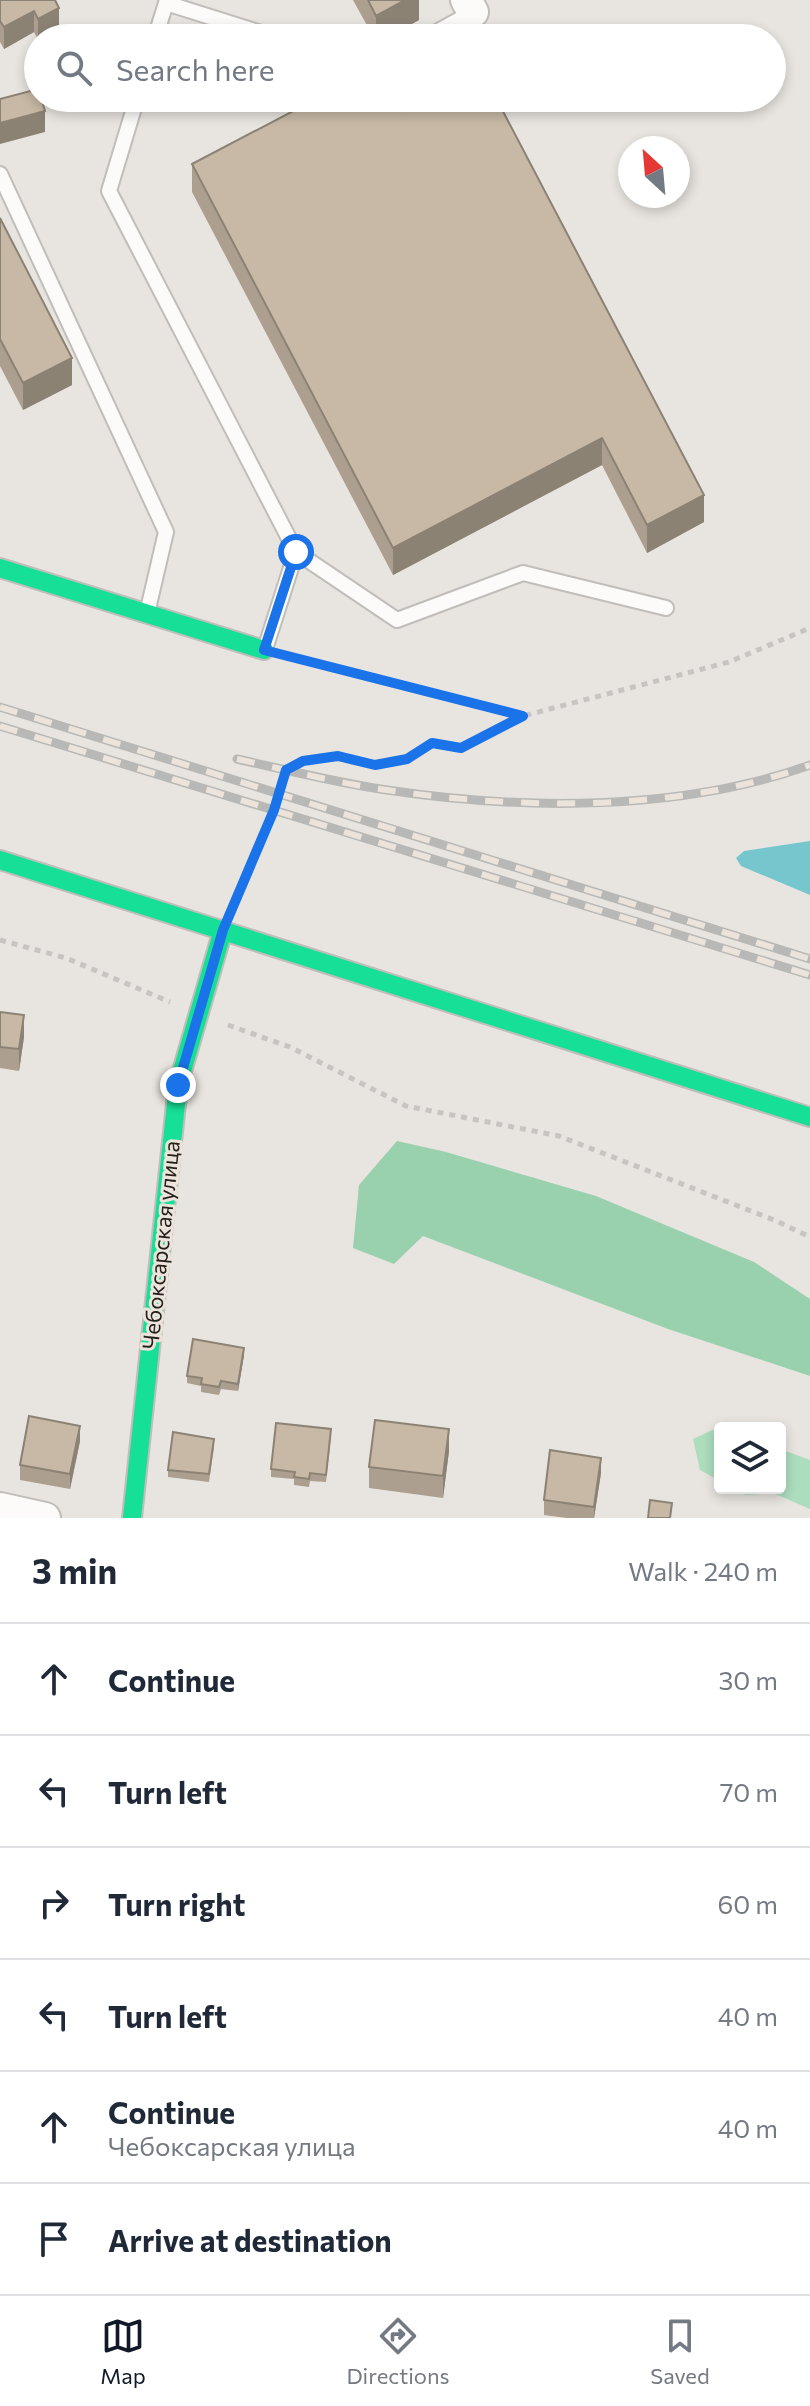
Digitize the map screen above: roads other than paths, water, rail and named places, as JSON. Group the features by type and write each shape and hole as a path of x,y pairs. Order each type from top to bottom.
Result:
{"main road":[{"path":"0,568 264,650"},
{"path":"0,860 810,1117"},
{"name":"Чебоксарская улица","path":"132,1518 178,1085 223,930"}],"street":[{"path":"0,1508 45,1518"}],"lane":[{"path":"159,24 166,3 233,24"},
{"path":"445,24 469,6"},
{"path":"133,112 109,191 296,552 397,620 523,573 666,608"},
{"path":"0,174 166,532 147,613"},
{"path":"264,650 296,552"}],"water":[{"path":"810,841 810,895 741,866 736,858 744,851"}],"railway":[{"path":"0,707 810,959"},
{"path":"0,726 810,975"},
{"path":"237,759 387,790 439,797 546,803 600,803 708,792 810,765"}]}
